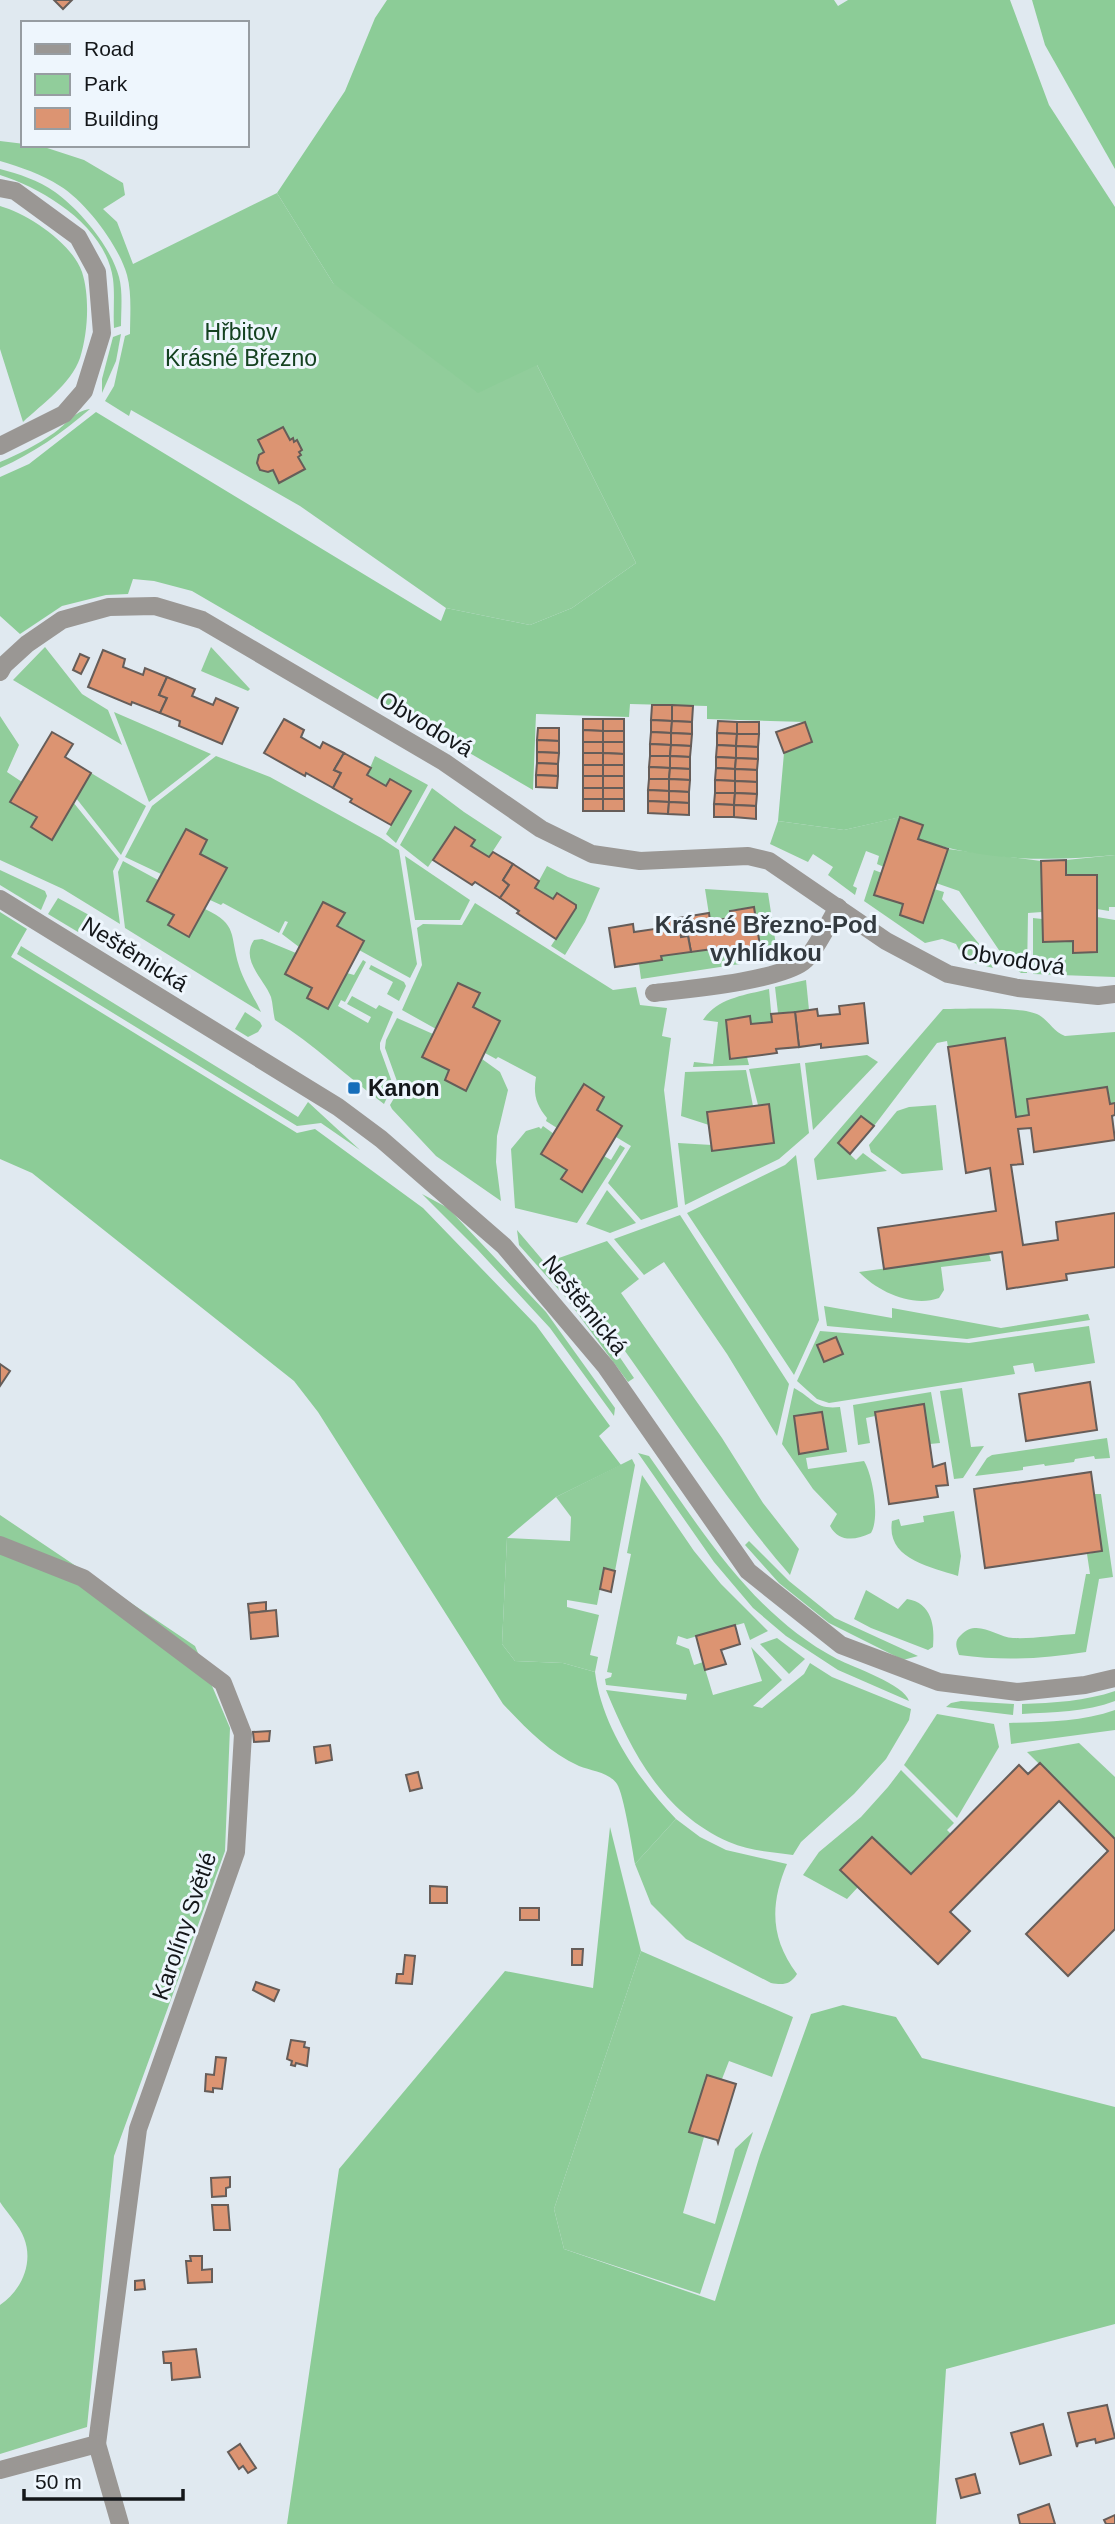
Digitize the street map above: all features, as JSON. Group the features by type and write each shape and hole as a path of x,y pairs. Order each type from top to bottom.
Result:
{"street":[{"path":"0,188 15,191 78,237 97,272 102,333 84,391 64,414 0,446"},
{"name":"Obvodová","path":"0,672 27,644 62,620 109,607 155,606 202,620 444,762 541,829 592,854 640,861 748,856 769,861 886,941 948,974 1018,988 1098,996 1115,994"},
{"name":"Neštěmická","path":"0,899 338,1107 381,1139 495,1237 606,1367 748,1571 841,1645 939,1682 1018,1692 1085,1685 1115,1678"},
{"path":"654,993 781,972 805,961 838,907"},
{"name":"Karolíny Světlé","path":"0,1545 83,1578 223,1683 243,1734 236,1852 138,2129 97,2444 120,2524"},
{"path":"0,2470 97,2444"}],"green space":[{"path":"387,0 834,0 838,6 848,0 1010,0 1049,105 1115,207 1115,855 1041,859 966,852 918,839 923,825 901,817 844,830 778,821 784,753 812,742 805,722 707,719 707,706 630,704 629,717 536,714 533,790 192,591 154,581 133,579 128,594 106,595 62,606 20,634 0,616 0,477 29,464 96,412 441,621 446,608 530,625 572,608 636,563 537,365 478,393 333,283 277,193 345,91 375,18"},
{"path":"1032,0 1115,0 1115,169 1045,45"},
{"name":"Hřbitov Krásné Březno","path":"0,141 21,144 21,147 44,147 84,160 123,183 125,195 103,209 117,222 133,264 277,193 333,283 537,365 636,563 572,608 530,625 446,608 300,506 131,410 129,416 105,401 114,386 125,336 130,334 130,289 123,264 109,238 91,214 70,193 38,174 0,161"},
{"path":"0,169 49,188 65,200 93,230 109,254 119,277 121,326 114,328 113,279 108,260 99,243 86,227 54,200 0,175"},
{"path":"0,206 36,223 59,240 77,261 86,292 85,338 76,367 55,393 23,422 0,349"},
{"path":"121,334 116,361 102,393 102,379 113,337"},
{"path":"90,409 47,442 0,468 0,462 41,441 75,415"},
{"path":"45,647 82,694 108,710 122,745 13,680"},
{"path":"211,647 250,689 248,691 201,671"},
{"path":"114,712 211,754 149,802"},
{"path":"0,716 19,745 7,772 22,782 10,802 37,817 31,827 51,839 73,802 119,859 113,871 120,924 63,889 0,860"},
{"path":"216,756 270,777 399,850 417,964 410,978 359,950 364,940 337,926 344,913 324,902 299,947 282,934 288,922 285,921 279,933 223,903 221,905 210,900 226,868 200,854 186,829 161,874 125,857 152,806"},
{"path":"375,756 428,785 396,843 386,834 411,791 390,779 386,786 367,775"},
{"path":"91,773 146,806 121,855 76,798"},
{"path":"432,788 502,837 489,857 471,846 474,840 455,827 428,867 400,845"},
{"path":"900,817 884,867 877,864 879,856 866,851 853,886 857,888 855,895 828,875 833,867 813,854 808,862 770,844 778,821 844,830"},
{"path":"948,849 1041,861 1042,912 1028,913 1027,973 1021,973 1007,962 959,891 936,883"},
{"path":"1115,855 1115,907 1109,907 1109,911 1097,909 1096,875 1066,875 1066,860"},
{"path":"405,856 470,900 460,920 415,920"},
{"path":"123,861 158,880 147,901 174,915 169,925 189,937 205,909 223,920 231,932 241,972 261,1012 125,928 118,872"},
{"path":"547,866 568,877 600,888 585,922 565,955 551,946 576,905 558,893 553,899 535,888"},
{"path":"0,870 45,891 47,896 41,910 0,885"},
{"path":"874,870 882,873 875,895 903,904 900,915 922,923 934,889 944,892 942,899 980,945 993,968 964,960 956,944 942,939 925,943 864,901"},
{"path":"705,889 768,893 777,952 761,957 754,907 731,910 731,918 710,921"},
{"path":"58,898 89,915 78,932 48,914"},
{"path":"475,903 613,990 636,987 640,1005 667,1008 662,1036 671,1038 664,1090 678,1207 641,1220 608,1183 631,1146 616,1137 622,1126 597,1110 604,1097 557,1128 546,1121 547,1118 536,1099 536,1077 485,1053 500,1021 473,1007 479,993 458,983 436,1029 402,1010 422,965 417,928 423,924 462,925"},
{"path":"0,912 27,929 11,957 297,1133 315,1129 423,1208 536,1325 610,1426 599,1436 621,1465 556,1497 507,1538 502,1644 515,1661 563,1663 595,1672 605,1713 624,1752 676,1819 635,1864 617,1784 605,1774 579,1766 557,1754 503,1704 318,1412 294,1381 32,1173 0,1159"},
{"path":"1097,917 1115,920 1115,977 1033,974 1033,918 1042,919 1043,942 1073,941 1074,953 1097,952"},
{"path":"262,939 296,953 285,974 312,988 307,998 328,1009 347,973 354,975 363,960 366,962 345,1002 341,1000 338,1006 368,1023 371,1017 347,1004 352,996 376,1009 379,1005 393,1012 380,1043 393,1085 384,1104 275,1020 271,997 251,962 250,947 254,940"},
{"path":"21,946 298,1117 308,1102 360,1150 321,1123 297,1126 17,954"},
{"path":"713,949 714,953 737,950 738,956 755,953 755,959 740,964 641,979 639,964 661,960 661,956"},
{"path":"371,965 404,982 406,986 399,1001 387,994 393,982 369,969"},
{"path":"806,980 809,1010 778,1013 775,987"},
{"path":"769,989 772,1022 751,1024 749,1017 726,1020 730,1059 747,1057 749,1065 693,1067 694,1062 713,1064 718,1022 703,1020 709,1013 724,1002"},
{"path":"943,1009 1031,1012 1039,1015 1065,1036 1115,1032 1115,1103 1110,1104 1107,1087 1027,1099 1029,1115 1016,1117 1005,1038 948,1047 947,1041 937,1043 874,1126 860,1116 838,1143 856,1160 863,1153 887,1171 817,1180 814,1159"},
{"path":"245,1012 262,1026 258,1032 248,1037 235,1029"},
{"path":"397,1018 433,1034 422,1056 449,1070 445,1080 466,1090 482,1059 500,1072 508,1090 497,1136 496,1162 501,1201 436,1156 392,1109 390,1105 397,1093 398,1084 385,1048"},
{"path":"867,1055 878,1062 813,1130 805,1063"},
{"path":"800,1063 809,1133 779,1159 685,1205 678,1143 712,1145 713,1151 774,1143 769,1104 758,1105 749,1069"},
{"path":"746,1070 753,1106 707,1112 709,1125 681,1116 685,1072"},
{"path":"936,1105 943,1170 902,1174 871,1152 869,1145 897,1111 909,1107"},
{"path":"543,1126 554,1134 567,1170 562,1180 582,1192 604,1156 611,1160 620,1145 625,1148 577,1223 515,1208 511,1149 526,1131 539,1127 541,1129"},
{"path":"796,1155 819,1320 794,1375 687,1213 785,1165"},
{"path":"607,1190 636,1223 610,1233 586,1224"},
{"path":"422,1194 448,1208 546,1312 615,1408 614,1416 550,1328"},
{"path":"680,1215 789,1384 777,1436 727,1354 664,1262 644,1275 614,1239"},
{"path":"517,1230 597,1324 634,1378 628,1382 567,1299 519,1245"},
{"path":"607,1241 639,1279 621,1293 722,1438 763,1503 799,1549 790,1575 729,1498 556,1259"},
{"path":"989,1254 991,1261 941,1267 944,1290 939,1298 929,1301 896,1296 875,1285 859,1272"},
{"path":"824,1306 892,1318 892,1308 1001,1328 1088,1314 1090,1320 967,1339 827,1326"},
{"path":"1089,1326 1095,1363 1035,1372 1033,1363 1013,1366 1015,1374 829,1403 817,1399 797,1381 820,1331 969,1343","holes":["836,1337 843,1354 824,1362 817,1345"]},
{"path":"794,1388 819,1405 840,1407 847,1452 806,1458 808,1469 864,1461 874,1497 875,1518 871,1533 843,1538 834,1531 830,1526 837,1514 813,1489 782,1444","holes":["822,1412 828,1449 799,1453 794,1416"]},
{"path":"962,1388 971,1447 984,1446 963,1478 954,1479 940,1391"},
{"path":"931,1392 940,1443 930,1444 923,1404 875,1412 875,1416 866,1418 870,1443 858,1445 853,1405"},
{"path":"1107,1438 1110,1458 1095,1459 1094,1456 1075,1459 1074,1462 1044,1464 1023,1467 1023,1470 975,1476 992,1455"},
{"path":"638,1453 649,1456 731,1569 779,1619 837,1659 898,1689 909,1701 838,1670 786,1636 753,1608 714,1562"},
{"path":"632,1459 635,1465 615,1571 604,1569 597,1605 567,1600 567,1607 599,1615 590,1655 598,1657 595,1672 563,1663 515,1661 502,1644 507,1538 570,1541 571,1517 556,1497"},
{"path":"642,1475 694,1551 721,1584 768,1631 750,1640 744,1623 687,1639 678,1636 676,1644 689,1649 694,1665 703,1662 713,1695 762,1681 751,1647 782,1680 753,1706 762,1708 804,1674 810,1663 832,1677 911,1709 909,1720 886,1759 854,1794 801,1842 793,1855 737,1845 706,1830 686,1815 652,1779 627,1736 606,1690 686,1700 687,1694 606,1685 605,1679 611,1677 612,1673 607,1672 631,1554 627,1553"},
{"path":"1094,1494 1101,1494 1113,1577 1099,1579 1086,1652 1023,1658 959,1655 957,1640 973,1628 1013,1638 1075,1634 1086,1574 1090,1574 1087,1554 1102,1551"},
{"path":"954,1511 961,1556 958,1576 912,1559 896,1544 892,1534 892,1521 899,1519 901,1526 924,1522 923,1516"},
{"path":"0,1515 195,1646 230,1728 225,1851 114,2156 87,2427 0,2454 0,2305 14,2292 24,2276 27,2247 22,2233 0,2202"},
{"path":"749,1541 789,1581 835,1618 918,1656 903,1660 829,1623 779,1583 745,1545"},
{"path":"866,1590 898,1609 907,1599 922,1605 932,1624 933,1647 928,1650 854,1619"},
{"path":"777,1638 805,1659 789,1674 760,1644"},
{"path":"1115,1691 1115,1701 1104,1705 1069,1711 1022,1714 1022,1704 1081,1699"},
{"path":"961,1701 1014,1704 1013,1715 946,1707"},
{"path":"1115,1710 1115,1730 1011,1744 1009,1723 1076,1719"},
{"path":"937,1714 994,1724 999,1747 957,1818 904,1765"},
{"path":"1079,1743 1115,1777 1115,1839 1027,1752"},
{"path":"901,1770 954,1823 947,1830 951,1834 911,1874 872,1837 840,1870 858,1887 847,1899 803,1875 819,1852 861,1817"},
{"path":"676,1819 700,1837 726,1850 787,1864 778,1893 776,1920 782,1947 797,1974 792,1980 783,1984 771,1983 686,1939 651,1904 635,1864"},
{"path":"610,1827 641,1951 554,2209 564,2249 715,2301 760,2155 811,2014 843,2005 896,2017 922,2058 1115,2107 1115,2324 946,2369 936,2524 287,2524 339,2169 505,1971 593,1988"},
{"path":"641,1951 793,2017 772,2077 729,2061 722,2079 707,2075 689,2131 704,2137 683,2213 715,2224 735,2149 753,2132 700,2294 564,2249 554,2209"}],"building":[{"path":"54,0 72,0 63,9"},
{"path":"283,427 290,440 297,440 302,450 298,457 305,469 279,483 273,470 260,470 257,463 259,455 264,452 258,440"},
{"path":"103,650 125,659 123,667 143,675 145,668 167,677 159,695 167,698 160,713 132,702 131,705 88,687"},
{"path":"80,654 89,658 81,674 73,670"},
{"path":"167,677 195,689 192,696 213,705 216,698 238,708 222,744 179,726 180,721 160,713 167,698 159,695"},
{"path":"652,705 672,705 672,721 651,720"},
{"path":"672,705 693,706 692,722 672,721"},
{"path":"284,719 304,730 301,737 320,748 323,742 344,753 334,770 341,773 333,788 264,753"},
{"path":"583,719 603,719 603,731 583,730"},
{"path":"603,719 624,719 624,731 603,731"},
{"path":"651,720 672,721 671,733 651,732"},
{"path":"672,721 692,722 692,734 671,733"},
{"path":"718,721 737,722 737,734 717,733"},
{"path":"737,722 759,722 759,734 737,734"},
{"path":"805,722 812,742 784,753 776,732"},
{"path":"538,728 559,728 559,741 537,740"},
{"path":"583,730 603,731 603,742 583,742"},
{"path":"603,731 624,731 624,742 603,742"},
{"path":"52,732 73,744 65,757 91,773 52,840 31,827 37,817 10,802"},
{"path":"651,732 671,733 671,745 650,744"},
{"path":"671,733 692,734 691,746 671,745"},
{"path":"717,733 737,734 736,746 717,745"},
{"path":"737,734 759,734 758,747 736,746"},
{"path":"537,740 559,741 559,753 537,752"},
{"path":"583,742 603,742 603,753 583,753"},
{"path":"603,742 624,742 624,754 603,753"},
{"path":"650,744 671,745 670,756 650,756"},
{"path":"671,745 691,746 690,757 670,756"},
{"path":"717,745 736,746 736,758 716,757"},
{"path":"736,746 758,747 758,759 736,758"},
{"path":"537,752 559,753 558,764 537,763"},
{"path":"344,753 371,768 367,775 386,786 390,779 411,791 391,825 350,802 352,799 333,788 341,773 334,770"},
{"path":"583,753 603,753 603,765 583,765"},
{"path":"603,753 624,754 624,765 603,765"},
{"path":"650,756 670,756 670,768 649,767"},
{"path":"670,756 690,757 690,769 670,768"},
{"path":"716,757 736,758 735,769 716,768"},
{"path":"736,758 758,759 757,770 735,769"},
{"path":"537,763 558,764 558,776 536,775"},
{"path":"583,765 603,765 603,776 583,776"},
{"path":"603,765 624,765 624,776 603,776"},
{"path":"649,767 670,768 669,779 649,779"},
{"path":"670,768 690,769 690,780 669,779"},
{"path":"716,768 735,769 735,781 715,780"},
{"path":"735,769 757,770 757,782 735,781"},
{"path":"536,775 558,776 557,788 536,787"},
{"path":"583,776 603,776 603,788 583,788"},
{"path":"603,776 624,776 624,788 603,788"},
{"path":"649,779 669,779 669,791 648,790"},
{"path":"669,779 690,780 689,792 669,791"},
{"path":"715,780 735,781 735,793 715,793"},
{"path":"735,781 757,782 757,794 735,793"},
{"path":"583,788 603,788 603,799 583,799"},
{"path":"603,788 624,788 624,799 603,799"},
{"path":"648,790 669,791 669,802 648,801"},
{"path":"669,791 689,792 689,803 669,802"},
{"path":"715,793 735,793 734,805 714,804"},
{"path":"735,793 757,794 756,806 734,805"},
{"path":"583,799 603,799 603,811 583,811"},
{"path":"603,799 624,799 624,811 603,811"},
{"path":"648,801 669,802 668,814 648,813"},
{"path":"669,802 689,803 689,815 668,814"},
{"path":"714,804 734,805 734,817 714,817"},
{"path":"734,805 756,806 756,819 734,817"},
{"path":"900,817 923,825 918,839 948,849 923,923 900,915 903,904 874,895"},
{"path":"455,827 475,840 471,846 489,857 493,852 513,864 503,880 509,885 500,898 475,882 472,885 433,860"},
{"path":"186,829 207,840 200,854 227,868 189,937 168,925 174,915 147,901"},
{"path":"1066,860 1066,875 1097,875 1097,952 1073,953 1073,941 1043,942 1041,861"},
{"path":"513,864 539,881 535,888 553,899 557,893 576,905 556,939 500,898 509,885 503,880"},
{"path":"323,902 345,913 337,926 364,941 328,1009 307,998 312,988 285,974"},
{"path":"754,907 760,946 713,953 713,949 691,952 688,936 681,937 678,918 709,913 710,921 731,918 730,911"},
{"path":"678,918 681,937 688,936 691,952 661,956 662,960 615,967 609,928 633,924 634,932 655,929 655,921"},
{"path":"458,983 480,993 473,1007 500,1021 466,1091 445,1080 449,1070 422,1057"},
{"path":"864,1003 868,1043 821,1048 821,1044 799,1047 795,1012 817,1009 818,1016 840,1014 839,1006"},
{"path":"795,1012 799,1047 776,1049 777,1053 730,1059 726,1020 750,1016 751,1024 772,1022 771,1014"},
{"path":"1005,1038 1016,1117 1029,1115 1027,1099 1107,1087 1110,1104 1115,1103 1115,1115 1112,1116 1115,1140 1034,1152 1031,1128 1018,1129 1023,1164 1011,1165 1023,1245 1058,1240 1056,1222 1115,1213 1115,1267 1066,1274 1067,1280 1007,1289 1002,1252 884,1269 878,1228 996,1211 990,1168 966,1173 948,1047"},
{"path":"584,1084 604,1097 597,1110 622,1126 582,1192 561,1179 567,1170 541,1154"},
{"path":"769,1104 774,1143 712,1151 707,1112"},
{"path":"861,1116 874,1126 850,1154 838,1143"},
{"path":"836,1337 843,1354 824,1362 817,1345"},
{"path":"0,1364 10,1371 0,1386"},
{"path":"1090,1382 1097,1430 1026,1441 1019,1394"},
{"path":"924,1404 933,1467 945,1463 948,1485 936,1486 938,1497 889,1504 875,1412"},
{"path":"822,1412 828,1449 799,1454 794,1416"},
{"path":"1091,1472 1102,1551 985,1568 974,1489"},
{"path":"604,1568 615,1571 611,1592 600,1589"},
{"path":"266,1602 266,1611 249,1613 248,1604"},
{"path":"276,1610 278,1636 251,1639 249,1613"},
{"path":"735,1625 740,1644 721,1650 726,1664 705,1670 696,1636"},
{"path":"270,1731 269,1741 254,1742 253,1732"},
{"path":"330,1745 332,1760 316,1763 314,1747"},
{"path":"1040,1763 1115,1839 1115,1929 1068,1976 1026,1934 1108,1851 1059,1801 950,1912 970,1931 938,1964 840,1870 872,1837 911,1874 1019,1765 1028,1774"},
{"path":"418,1772 422,1788 410,1791 406,1775"},
{"path":"430,1886 447,1887 447,1903 430,1903"},
{"path":"520,1908 539,1908 539,1920 520,1920"},
{"path":"572,1949 583,1949 582,1965 572,1965"},
{"path":"405,1955 415,1956 412,1984 396,1983 397,1974 403,1974"},
{"path":"256,1982 279,1990 274,2001 253,1990"},
{"path":"291,2040 305,2042 304,2047 309,2048 307,2066 296,2063 295,2066 291,2065 292,2061 287,2059"},
{"path":"216,2057 226,2058 222,2089 205,2091 206,2074 214,2075"},
{"path":"707,2075 736,2084 718,2143 717,2140 689,2132"},
{"path":"230,2177 226,2196 212,2197 211,2178"},
{"path":"212,2205 228,2205 230,2230 214,2230"},
{"path":"190,2256 202,2256 202,2270 212,2269 212,2282 188,2283 186,2261 191,2261"},
{"path":"144,2280 145,2289 135,2290 135,2281"},
{"path":"196,2349 200,2377 172,2380 171,2363 164,2363 163,2352"},
{"path":"1107,2405 1115,2438 1096,2443 1095,2439 1078,2443 1077,2447 1068,2413"},
{"path":"1043,2424 1051,2455 1020,2464 1011,2433"},
{"path":"240,2444 256,2468 248,2473 243,2466 239,2469 228,2452"},
{"path":"975,2474 980,2493 961,2498 956,2479"},
{"path":"1049,2504 1055,2524 1020,2524 1018,2515"},
{"path":"1115,2515 1115,2524 1106,2524 1104,2520"}],"place":[{"name":"Kanon","path":"354,1088"}],"district":[{"name":"Krásné Březno-Pod vyhlídkou","path":"766,938"}]}
